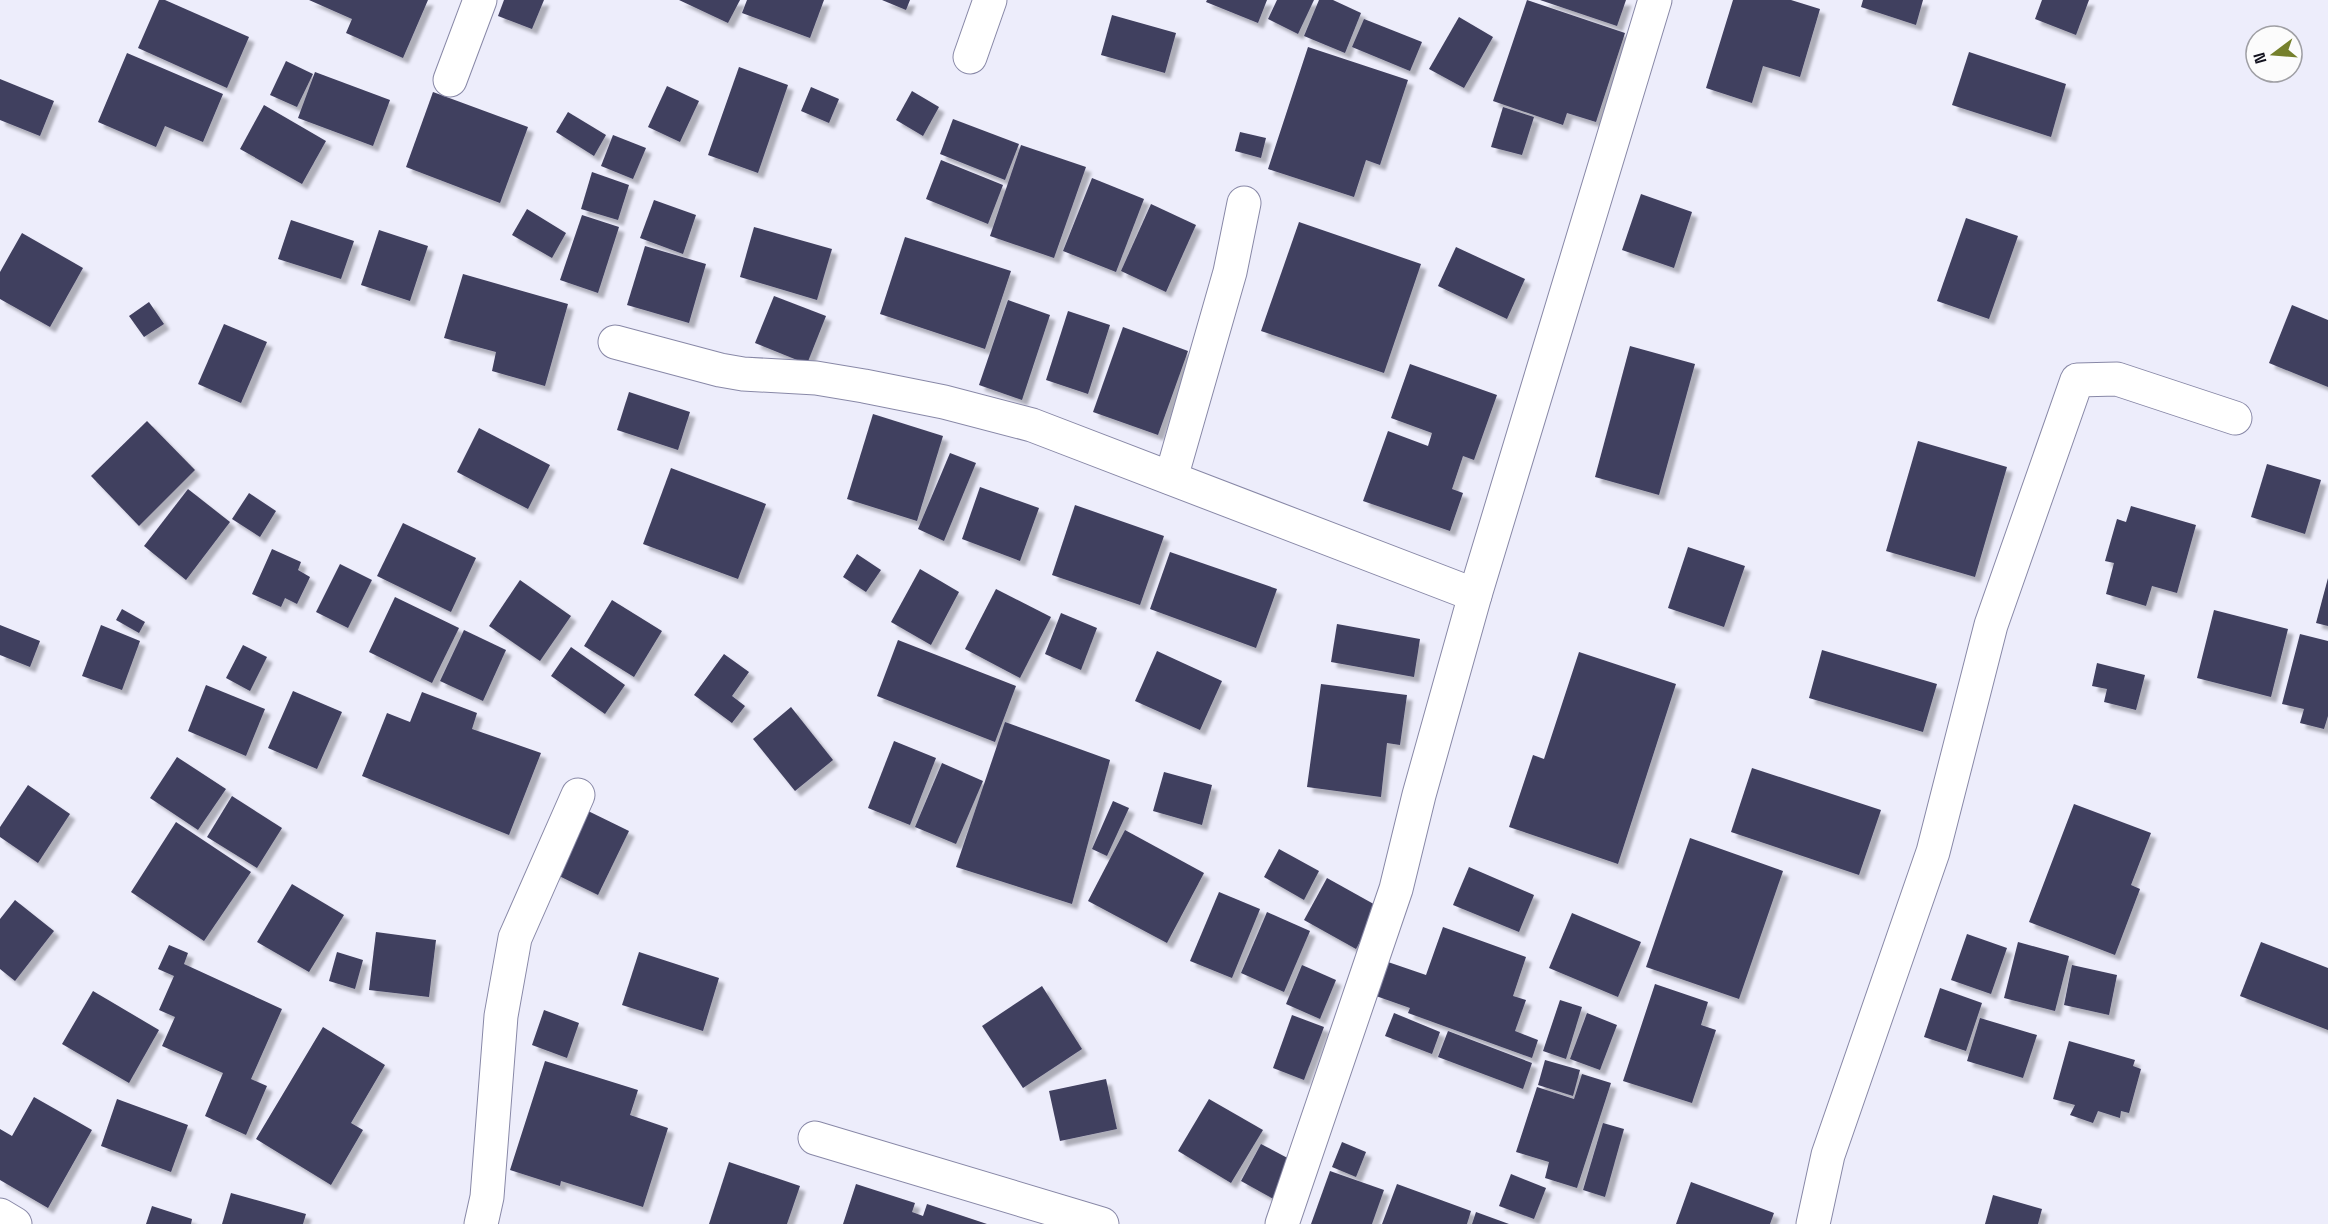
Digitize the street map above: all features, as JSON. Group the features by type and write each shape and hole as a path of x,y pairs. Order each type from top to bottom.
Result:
{"street":[{"path":"450,80 480,0"},
{"path":"970,57 990,0"},
{"path":"1282,1224 1396,889 1419,795 1475,595 1655,0"},
{"path":"1172,478 1230,272 1244,203"},
{"path":"615,342 743,374 816,378 944,402 1032,425 1475,595"},
{"path":"1813,1224 1828,1155 1933,852 1991,625 2077,380 2117,379 2235,418"},
{"path":"481,1224 487,1197 492,1152 501,1016 515,938 578,795"},
{"path":"815,1137 1102,1224"},
{"path":"0,1215 15,1224"}],"building":[{"path":"159,0 165,0 249,37 227,88 138,48"},
{"path":"309,0 428,0 403,58 346,33 352,19"},
{"path":"504,0 544,0 532,29 498,16"},
{"path":"679,0 740,0 728,23"},
{"path":"747,0 824,0 810,38 742,13"},
{"path":"882,0 910,0 906,10"},
{"path":"1207,0 1267,0 1258,23 1206,2"},
{"path":"1277,0 1314,0 1298,34 1268,19"},
{"path":"1319,0 1333,0 1361,13 1345,53 1304,36"},
{"path":"1527,0 1625,33 1596,122 1567,113 1563,125 1493,101"},
{"path":"1540,0 1626,0 1617,26"},
{"path":"1733,0 1791,0 1820,9 1800,77 1763,66 1752,103 1706,88"},
{"path":"1863,0 1923,0 1916,25 1861,7"},
{"path":"2042,0 2089,0 2076,35 2035,19"},
{"path":"1112,15 1176,33 1165,73 1101,55"},
{"path":"1459,17 1493,37 1464,88 1429,69"},
{"path":"1364,19 1422,42 1410,71 1352,47"},
{"path":"1308,47 1408,80 1380,165 1366,160 1354,197 1268,169"},
{"path":"1969,52 2066,84 2051,137 1952,105"},
{"path":"127,53 223,94 203,142 165,126 156,147 98,122"},
{"path":"286,61 313,74 297,107 270,95"},
{"path":"739,67 788,85 758,173 708,155"},
{"path":"315,72 390,100 373,146 298,118"},
{"path":"0,79 54,101 40,136 0,120"},
{"path":"667,86 699,101 680,142 648,127"},
{"path":"811,87 839,99 829,123 801,111"},
{"path":"912,91 939,107 923,136 896,120"},
{"path":"433,92 528,127 500,203 406,167"},
{"path":"264,105 326,141 302,184 240,149"},
{"path":"1503,107 1534,117 1522,155 1491,147"},
{"path":"568,112 606,135 594,156 556,132"},
{"path":"953,119 1019,144 1005,180 940,154"},
{"path":"1240,132 1266,138 1261,158 1235,151"},
{"path":"613,135 646,148 633,179 601,166"},
{"path":"1021,145 1086,167 1054,258 990,236"},
{"path":"941,160 1003,185 988,224 926,199"},
{"path":"592,172 629,185 618,220 581,209"},
{"path":"1092,178 1144,199 1116,272 1063,251"},
{"path":"1641,194 1692,212 1674,268 1622,250"},
{"path":"654,200 696,215 683,254 640,238"},
{"path":"1151,204 1196,225 1166,292 1121,271"},
{"path":"527,209 566,233 552,258 512,235"},
{"path":"582,215 619,227 598,293 560,280"},
{"path":"1966,218 2018,236 1989,319 1937,301"},
{"path":"291,220 354,241 341,279 278,259"},
{"path":"1299,222 1421,264 1384,373 1261,331"},
{"path":"754,227 832,249 817,300 740,277"},
{"path":"379,230 428,246 410,301 361,285"},
{"path":"22,233 83,268 50,327 0,299 0,272"},
{"path":"905,237 1011,271 985,349 880,314"},
{"path":"645,246 706,264 689,323 627,305"},
{"path":"1456,247 1525,279 1507,319 1438,286"},
{"path":"463,274 568,304 545,386 492,371 496,352 444,338"},
{"path":"774,296 826,316 807,364 755,343"},
{"path":"1008,300 1050,315 1022,400 979,385"},
{"path":"149,302 164,324 144,337 129,316"},
{"path":"2292,305 2328,320 2328,387 2269,363"},
{"path":"1068,311 1110,325 1088,394 1046,380"},
{"path":"224,324 267,342 241,403 198,384"},
{"path":"1123,327 1188,351 1158,435 1093,412"},
{"path":"1630,346 1695,364 1659,495 1595,477"},
{"path":"1410,364 1497,395 1474,460 1463,456 1452,489 1463,493 1450,531 1363,501 1388,431 1428,446 1432,433 1391,418"},
{"path":"629,392 690,412 678,450 617,430"},
{"path":"873,414 943,436 917,521 847,499"},
{"path":"147,421 195,470 139,526 91,476"},
{"path":"479,428 550,465 528,509 457,472"},
{"path":"1918,441 2007,467 1975,577 1886,551"},
{"path":"950,453 976,463 944,541 918,529"},
{"path":"2267,464 2321,480 2305,534 2251,517"},
{"path":"671,468 766,504 738,579 643,544"},
{"path":"980,487 1039,508 1020,561 962,539"},
{"path":"188,489 230,522 186,580 144,546"},
{"path":"249,493 276,511 260,537 232,519"},
{"path":"1075,505 1164,536 1140,605 1052,575"},
{"path":"2131,506 2196,525 2177,593 2152,586 2146,606 2106,594 2114,563 2105,561 2117,519 2126,522"},
{"path":"403,523 476,558 451,612 377,576"},
{"path":"1688,547 1745,566 1724,627 1668,608"},
{"path":"272,549 301,562 298,570 310,577 297,604 285,598 281,607 252,594"},
{"path":"1170,552 1277,589 1256,648 1150,609"},
{"path":"857,554 881,570 866,592 843,577"},
{"path":"340,564 372,580 348,628 316,612"},
{"path":"920,569 959,592 931,645 891,622"},
{"path":"2328,578 2328,626 2316,623"},
{"path":"520,580 571,616 540,661 489,626"},
{"path":"996,589 1051,617 1020,678 965,649"},
{"path":"395,597 459,628 432,683 369,652"},
{"path":"612,600 662,631 634,677 584,646"},
{"path":"122,609 145,622 139,633 116,620"},
{"path":"2214,610 2288,629 2271,697 2197,678"},
{"path":"1061,613 1097,628 1081,670 1045,654"},
{"path":"1337,624 1420,639 1414,677 1331,662"},
{"path":"0,625 40,641 30,667 0,655"},
{"path":"101,625 140,641 122,690 82,676"},
{"path":"464,630 506,650 483,701 440,681"},
{"path":"2300,634 2328,641 2328,716 2324,729 2300,723 2304,709 2282,704"},
{"path":"898,640 1016,686 995,742 877,696"},
{"path":"243,645 267,657 250,691 226,678"},
{"path":"571,647 625,685 605,714 551,676"},
{"path":"1822,650 1937,684 1923,732 1809,698"},
{"path":"1157,651 1222,681 1200,730 1135,701"},
{"path":"1579,652 1676,684 1618,864 1509,827 1533,755 1544,759"},
{"path":"724,654 749,672 732,696 745,706 732,723 694,695"},
{"path":"2097,663 2145,675 2136,710 2104,702 2107,689 2092,686"},
{"path":"1321,684 1407,695 1400,745 1387,743 1381,797 1307,787"},
{"path":"206,685 265,709 246,756 188,731"},
{"path":"293,691 342,712 317,769 268,748"},
{"path":"422,692 477,713 472,729 541,753 509,835 362,776 387,713 410,722"},
{"path":"791,707 833,760 795,791 753,739"},
{"path":"1005,722 1110,760 1072,904 956,867"},
{"path":"894,741 936,758 910,825 868,808"},
{"path":"177,757 226,789 198,830 150,798"},
{"path":"942,763 983,781 956,844 915,827"},
{"path":"1752,768 1881,810 1859,875 1731,832"},
{"path":"1164,772 1212,785 1202,825 1153,811"},
{"path":"28,785 70,814 38,863 0,837 0,827"},
{"path":"232,796 282,828 257,868 207,837"},
{"path":"1113,801 1129,808 1107,856 1092,849"},
{"path":"2074,804 2151,833 2131,885 2140,889 2115,955 2029,922"},
{"path":"584,809 629,831 598,895 553,873"},
{"path":"176,822 251,872 204,941 131,892"},
{"path":"1125,830 1204,873 1167,943 1088,901"},
{"path":"1690,838 1783,871 1739,999 1646,967"},
{"path":"1279,849 1319,871 1304,900 1264,877"},
{"path":"1469,867 1534,895 1519,932 1453,905"},
{"path":"1327,878 1379,907 1356,949 1304,920"},
{"path":"292,884 344,915 309,972 257,942"},
{"path":"1219,892 1260,909 1232,978 1190,961"},
{"path":"15,900 54,931 15,981 0,969 0,919"},
{"path":"1267,912 1310,931 1284,992 1241,973"},
{"path":"1572,913 1641,942 1618,997 1549,968"},
{"path":"1443,927 1526,957 1513,996 1526,1000 1515,1031 1538,1040 1532,1058 1408,1013 1410,1008 1376,996 1388,962 1426,975"},
{"path":"376,932 436,940 429,997 369,990"},
{"path":"1967,934 2007,948 1991,994 1951,980"},
{"path":"2018,942 2069,956 2055,1011 2004,998"},
{"path":"2261,942 2328,968 2328,1030 2240,996"},
{"path":"169,945 188,953 184,964 282,1009 251,1079 267,1086 246,1135 205,1116 223,1073 162,1046 175,1017 159,1010 174,976 158,969"},
{"path":"337,952 363,960 355,989 329,981"},
{"path":"639,952 719,978 703,1031 622,1005"},
{"path":"1302,965 1336,980 1320,1019 1286,1004"},
{"path":"2072,965 2117,975 2109,1015 2064,1005"},
{"path":"1655,984 1708,1002 1701,1025 1716,1030 1692,1103 1623,1081"},
{"path":"1042,986 1082,1049 1023,1088 982,1026"},
{"path":"1940,988 1982,1003 1966,1051 1924,1037"},
{"path":"93,991 159,1030 129,1083 62,1044"},
{"path":"1560,1000 1582,1007 1566,1059 1543,1051"},
{"path":"544,1010 579,1023 567,1058 532,1045"},
{"path":"1394,1013 1440,1032 1432,1054 1385,1036"},
{"path":"1587,1013 1617,1025 1600,1070 1570,1059"},
{"path":"1292,1015 1324,1027 1304,1080 1273,1068"},
{"path":"1980,1018 2037,1035 2023,1078 1967,1061"},
{"path":"323,1027 385,1065 351,1123 363,1130 331,1185 256,1139"},
{"path":"1448,1031 1532,1063 1523,1089 1438,1057"},
{"path":"2069,1041 2135,1060 2133,1066 2141,1069 2129,1113 2121,1111 2120,1118 2098,1111 2093,1123 2070,1115 2075,1105 2053,1099"},
{"path":"1545,1060 1580,1070 1573,1096 1538,1085"},
{"path":"545,1061 638,1090 630,1115 668,1128 643,1207 561,1181 560,1186 510,1170"},
{"path":"1582,1074 1611,1083 1577,1188 1545,1178 1549,1162 1516,1152 1537,1087 1574,1099"},
{"path":"1106,1079 1117,1129 1060,1141 1049,1091"},
{"path":"34,1097 92,1130 48,1208 0,1180 0,1129 12,1136"},
{"path":"117,1099 188,1125 171,1172 101,1146"},
{"path":"1209,1099 1263,1130 1231,1183 1178,1151"},
{"path":"1603,1123 1624,1129 1605,1197 1583,1190"},
{"path":"1342,1142 1366,1152 1356,1177 1332,1167"},
{"path":"1261,1144 1297,1163 1277,1201 1241,1181"},
{"path":"729,1162 800,1186 787,1224 709,1224"},
{"path":"1330,1171 1384,1190 1372,1224 1311,1224"},
{"path":"1511,1174 1546,1188 1534,1219 1499,1206"},
{"path":"1691,1182 1774,1213 1770,1224 1676,1224"},
{"path":"856,1184 915,1203 912,1212 923,1216 927,1204 987,1224 843,1224"},
{"path":"1397,1184 1471,1211 1467,1224 1382,1224"},
{"path":"231,1193 306,1214 303,1224 222,1224"},
{"path":"1993,1195 2042,1209 2038,1224 1985,1224"},
{"path":"152,1206 192,1219 191,1224 146,1224"},
{"path":"1476,1212 1509,1224 1472,1224"}]}
